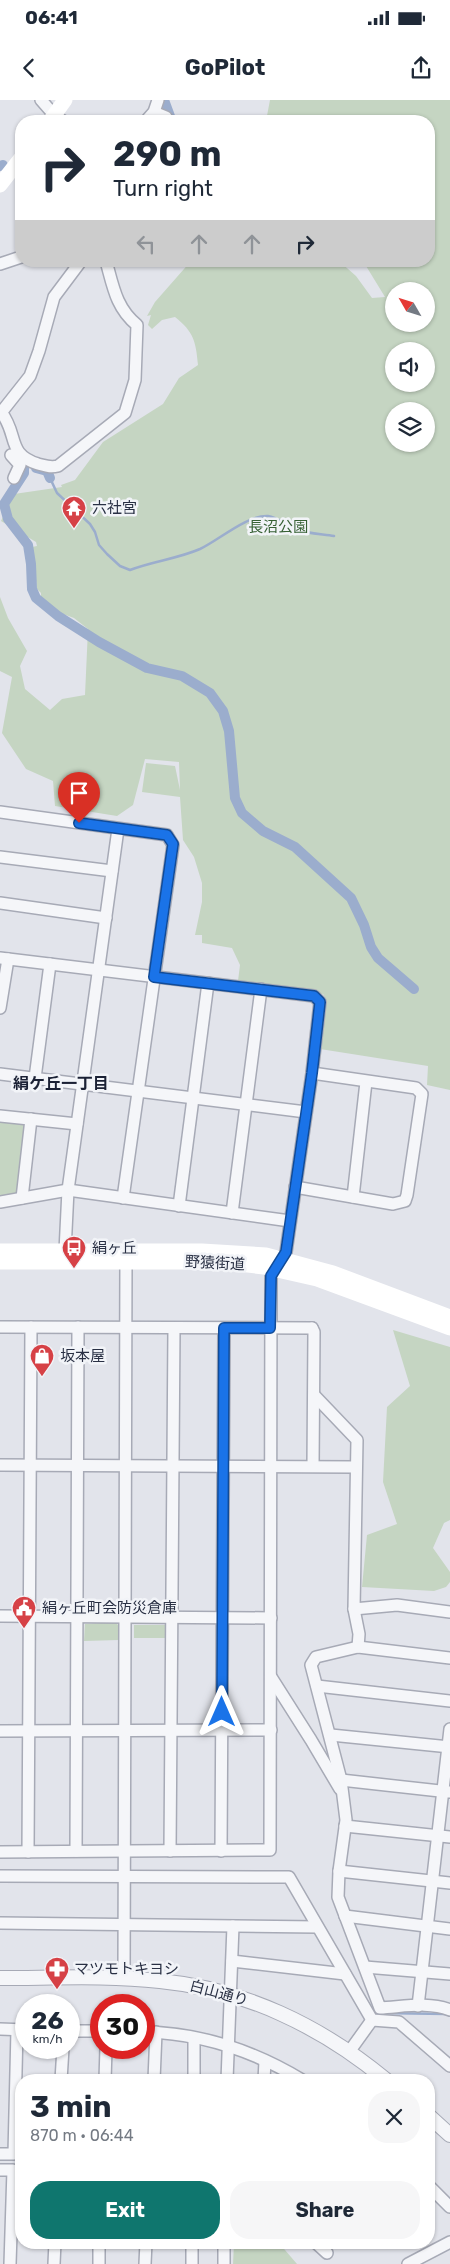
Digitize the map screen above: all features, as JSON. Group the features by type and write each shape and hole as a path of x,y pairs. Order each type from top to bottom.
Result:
{"main road":[{"path":"58,115 66,100"},
{"path":"0,185 15,166"},
{"name":"野猿街道","path":"0,1251 65,1251 230,1263 279,1263 333,1273 450,1317"},
{"name":"野猿街道","path":"0,1262 126,1256"},
{"name":"野猿街道","path":"279,1263 450,1328"}],"street":[{"path":"41,100 53,115"},
{"path":"151,115 158,100"},
{"path":"0,264 15,259"},
{"path":"0,416 30,376 54,297 76,267"},
{"path":"0,416 8,421 17,450 24,460 50,468 58,466 125,413 134,380 137,325 119,307 108,267"},
{"path":"0,416 10,452 20,465 14,478"},
{"path":"0,812 167,835 173,844 123,1198"},
{"path":"65,1251 68,1190 118,829"},
{"path":"0,857 112,871"},
{"path":"0,903 106,918"},
{"path":"0,1008 4,958 314,996 320,1002 312,1073 290,1221 279,1263 271,1276 270,1850 0,1852"},
{"path":"36,1078 50,964"},
{"path":"179,1206 208,983"},
{"path":"232,1213 261,989"},
{"path":"295,1187 393,1204 405,1202 422,1094 416,1088 312,1073"},
{"path":"0,1074 306,1112"},
{"path":"353,1197 366,1082"},
{"path":"0,1116 77,1124"},
{"path":"22,1198 31,1119"},
{"path":"0,1202 68,1190 290,1221"},
{"path":"124,1978 126,1256"},
{"path":"0,1327 312,1328"},
{"path":"28,1852 31,1327"},
{"path":"76,1851 78,1327"},
{"path":"170,1851 174,1328"},
{"path":"221,1851 224,1328"},
{"path":"312,1328 314,1332 313,1466"},
{"path":"312,1328 313,1466"},
{"path":"314,1395 357,1440 355,1467 354,1609 359,1634 358,1647"},
{"path":"0,1464 355,1467"},
{"path":"354,1609 397,1605 450,1612"},
{"path":"0,1616 271,1618"},
{"path":"450,1658 358,1647 316,1657 311,1665 342,1780 345,1826 339,1871 338,1897 380,2008 418,2006 442,2007 450,2010"},
{"path":"271,1678 311,1740 343,1795"},
{"path":"317,1686 450,1700"},
{"path":"418,2006 438,1836 446,1792 450,1729"},
{"path":"0,1731 271,1730"},
{"path":"331,1735 449,1747"},
{"path":"342,1780 446,1792"},
{"path":"345,1826 450,1837"},
{"path":"339,1871 450,1883"},
{"path":"0,1876 289,1877 372,2020"},
{"path":"345,1916 450,1929"},
{"path":"0,1923 317,1927"},
{"path":"227,2074 232,1995 233,1926"},
{"path":"232,1961 345,1974"},
{"path":"365,1967 422,1970 450,1974"},
{"name":"白山通り","path":"0,1978 124,1978 188,1984 232,1995 290,2017 349,2052 378,2074"},
{"path":"349,2052 372,2020"},
{"path":"372,2020 400,2022 450,2066"},
{"path":"0,2029 15,2030"},
{"path":"154,2074 156,2032 228,2044 290,2074"},
{"path":"194,2039 194,2074"},
{"path":"19,2074 20,2059"},
{"path":"61,2074 62,2059"},
{"path":"105,2074 106,2059"},
{"path":"264,2074 265,2062"},
{"path":"435,2121 450,2135"},
{"path":"0,2154 14,2154 15,2138"},
{"path":"0,2170 13,2170 10,2264"},
{"path":"435,2192 450,2208"},
{"path":"408,2264 450,2242"},
{"path":"54,2264 55,2249"},
{"path":"99,2249 99,2264"},
{"path":"146,2249 146,2264"},
{"path":"192,2249 192,2264"},
{"path":"224,2249 224,2264"},
{"path":"323,2249 327,2253"}],"green space":[{"name":"長沼公園","path":"270,100 450,100 450,1090 427,1085 428,1066 320,1049 326,999 323,994 238,981 240,965 232,948 202,943 202,935 195,935 202,902 202,883 194,857 183,840 180,797 142,792 146,763 175,766 180,790 179,762 145,759 133,805 117,816 55,806 53,781 26,769 2,733 12,677 0,671 0,597 8,618 27,651 20,666 25,689 50,710 62,699 85,695 88,629 74,618 41,606 41,593 37,589 32,547 37,546 36,542 1,521 14,494 62,487 61,485 75,480 103,442 163,404 179,378 198,365 193,338 175,317 162,320 152,329 148,325 151,315 147,316 155,302 186,267 346,267 356,276 372,298 385,297 367,267 435,267 435,115 267,115"},
{"path":"0,1116 31,1119 22,1198 0,1202"},
{"path":"393,1330 450,1347 450,1520 444,1523 433,1548 450,1572 450,1582 446,1587 434,1591 362,1587 367,1535 397,1524 383,1482 387,1407 410,1386"},
{"path":"115,1622 120,1627 119,1640 84,1641 85,1624"},
{"path":"134,1625 168,1625 168,1638 134,1638"},
{"path":"234,2249 284,2249 297,2264 233,2264"}],"waterway":[{"path":"164,100 170,115"},
{"path":"24,465 24,473 4,504 8,519 28,545 32,589 36,598 58,616 99,642 147,668 182,676 210,693 223,711 229,731 235,798 242,813 263,831 295,847 351,898 364,925 371,947 378,958 414,989"},
{"path":"36,468 47,471 50,478"},
{"path":"50,478 57,493 90,524 99,545 120,566 130,570 200,549 251,519 260,517 268,516 305,532 334,536"},
{"path":"379,2013 446,2014"}],"place":[{"name":"六社宮","path":"74,529"},
{"name":"絹ヶ丘","path":"74,1269"},
{"name":"坂本屋","path":"42,1377"},
{"name":"絹ヶ丘町会防災倉庫","path":"24,1629"},
{"name":"マツモトキヨシ","path":"57,1990"}],"district":[{"name":"絹ケ丘一丁目","path":"61,1083"}],"route":[{"path":"79,823 167,835 173,844 154,977 314,996 320,1002 312,1073 286,1252 271,1276 270,1328 224,1328 222,1712"}]}
